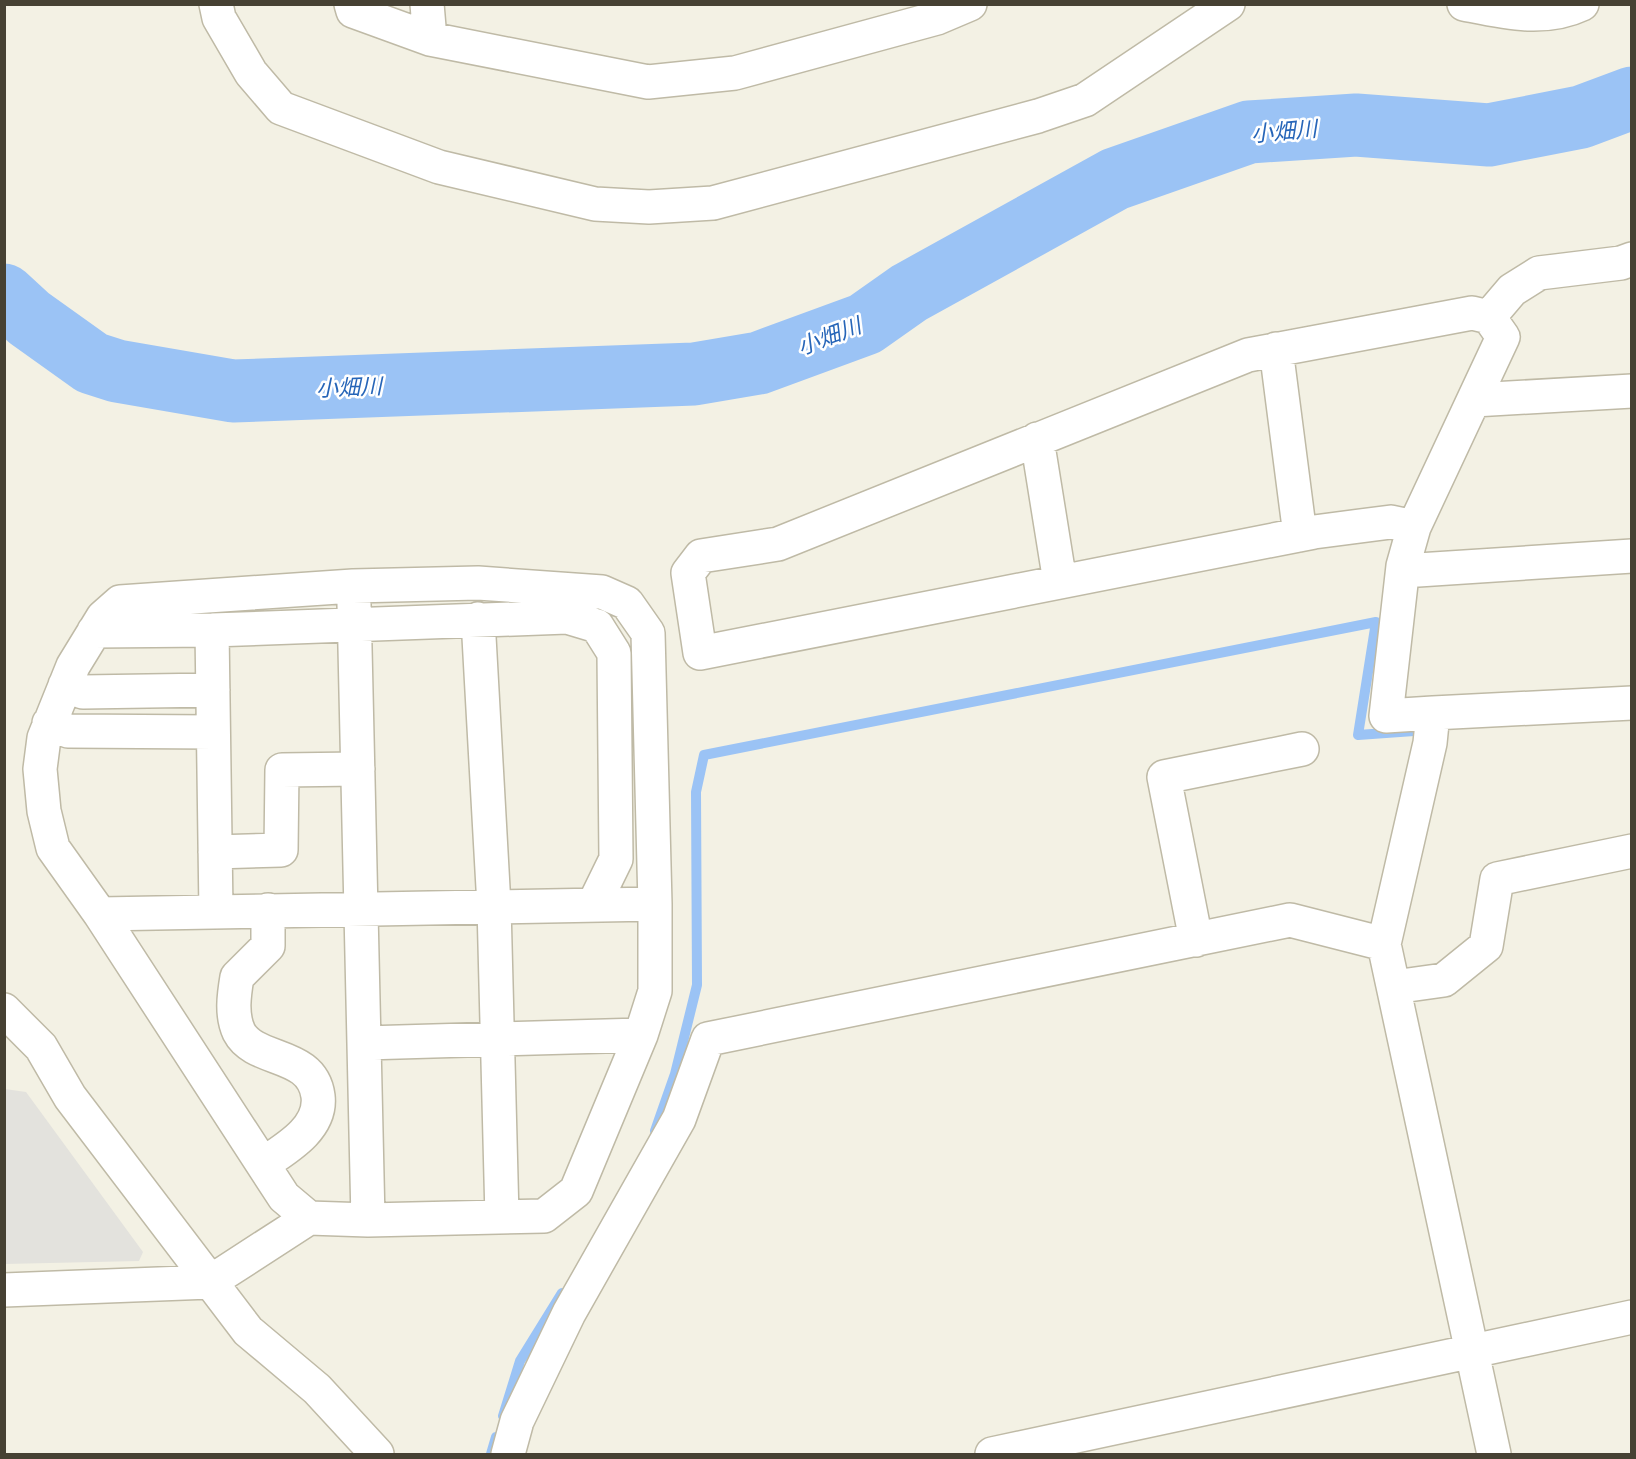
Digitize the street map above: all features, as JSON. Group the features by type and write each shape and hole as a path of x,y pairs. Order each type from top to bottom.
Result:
{"street":[{"path":"216,4 219,18 251,73 281,108 439,166 596,204 649,207 713,203 1038,116 1085,100 1228,4"},
{"path":"351,4 353,11 430,39 648,82 735,73 937,18 969,4"},
{"path":"427,4 430,39"},
{"path":"1464,4 1517,14 1562,14 1582,4"},
{"path":"1489,317 1512,290 1539,273 1622,263 1632,259"},
{"path":"1414,527 1391,522 1300,535 700,653 688,573 701,556 778,544 1248,355 1472,313 1489,317 1503,337 1414,527 1403,566 1386,716 1632,703"},
{"path":"1276,349 1300,535"},
{"path":"1474,400 1632,391"},
{"path":"1037,439 1060,582"},
{"path":"1403,566 1418,570 1632,556"},
{"path":"4,1290 210,1282 309,1218 368,1220 544,1216 576,1191 641,1035 655,991 648,633 627,603 603,592 478,583 353,586 120,602 102,617 65,685 44,738 40,769 44,811 53,848 100,914 284,1197 309,1218"},
{"path":"353,586 363,908 368,1220"},
{"path":"94,631 212,630 567,617 597,626 614,653 616,859 594,904"},
{"path":"478,619 494,906 502,1217"},
{"path":"212,630 216,912"},
{"path":"65,685 83,692 213,690"},
{"path":"1433,713 1430,743 1384,944 1494,1455"},
{"path":"49,723 68,731 213,732"},
{"path":"1196,940 1164,777 1302,749"},
{"path":"215,852 281,850 282,770 358,769"},
{"path":"1394,987 1444,980 1486,946 1497,879 1632,851"},
{"path":"100,914 655,904"},
{"path":"263,1164 294,1144 314,1120 319,1105 317,1087 304,1069 251,1044 240,1034 234,1016 237,977 268,946 268,910"},
{"path":"508,1455 517,1421 569,1313 679,1119 708,1039 1290,920 1384,944"},
{"path":"4,1010 41,1047 70,1096 248,1331 317,1389 377,1455"},
{"path":"365,1043 641,1035"},
{"path":"4,1048 41,1047"},
{"path":"992,1455 1632,1317"}],"shaded area":[{"path":"5,1089 26,1092 143,1252 139,1261 5,1264"}],"waterway":[{"name":"小畑川","path":"4,295 29,318 92,363 117,371 233,391 694,374 759,363 865,324 909,293 1115,179 1249,132 1356,125 1489,135 1581,117 1632,98"},
{"path":"655,1131 675,1074 697,985 696,792 704,755 1376,622 1358,735 1428,730"},
{"path":"503,1416 520,1361 562,1293"},
{"path":"491,1454 496,1437"}]}
